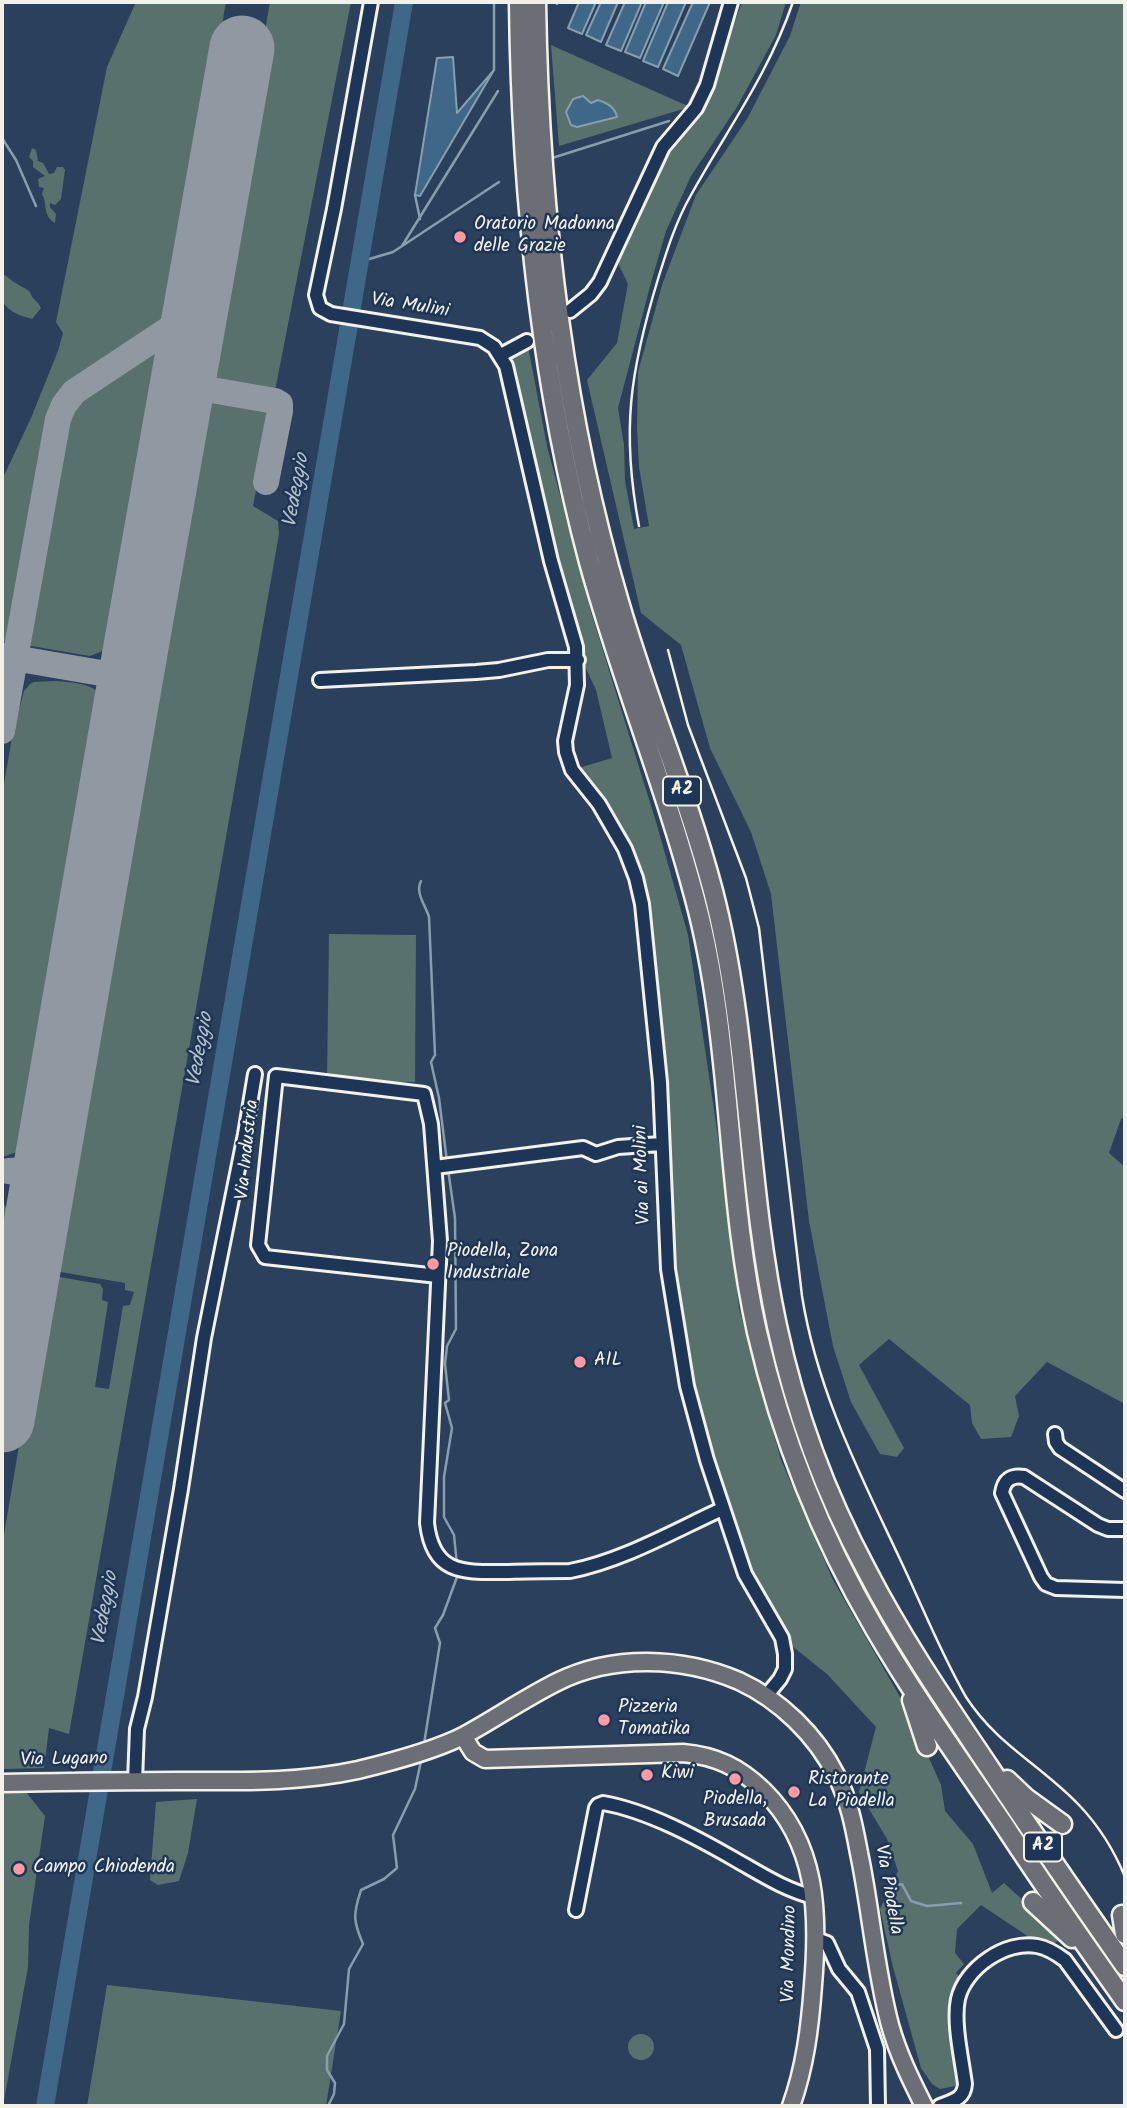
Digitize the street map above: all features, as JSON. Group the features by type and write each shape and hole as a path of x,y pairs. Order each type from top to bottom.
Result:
{"highway":[{"name":"A2","path":"519,2 529,213 553,394 576,509 606,621 681,847 702,927 720,1032 744,1266 775,1399 792,1452 819,1519 853,1589 902,1673 1125,2001"},
{"name":"A2","path":"536,2 545,209 570,396 592,502 618,600 686,803 722,929 740,1034 761,1237 782,1349 809,1439 846,1529 890,1614 961,1727 1125,1966"},
{"name":"A2","path":"902,1673 927,1746"},
{"name":"A2","path":"961,1727 1018,1791 1062,1824"},
{"name":"A2","path":"1033,1902 1103,1970"},
{"path":"1122,1915 1125,1934"}],"main road":[{"name":"Via Piodella","path":"422,1751 463,1736 560,1680 625,1663 690,1665 722,1674 766,1696 790,1715 811,1738 835,1773 851,1810 890,2025 903,2063 924,2106"},
{"name":"Via Mondino","path":"463,1736 473,1752 485,1759 683,1753 705,1756 740,1770 779,1807 792,1826 804,1852 814,1897 816,1939 808,2041 791,2106"},
{"name":"Via Lugano","path":"2,1783 273,1781 359,1770 422,1751"}],"street":[{"name":"Via Mulini","path":"371,2 317,289 317,303 322,310 331,314 480,338 501,355"},
{"path":"570,311 600,282 663,147 696,108 707,85 731,2"},
{"path":"320,680 499,670 577,653 551,561 508,372 501,355 527,341"},
{"name":"Via ai Molini","path":"577,653 577,685 565,741 566,752 572,770 599,804 625,849 642,904 660,1082 667,1269 687,1387 722,1509 745,1574 782,1638 785,1669 766,1696"},
{"path":"131,1781 137,1729 181,1489 204,1338 255,1074"},
{"name":"Via Industria","path":"438,1276 265,1257 258,1245 276,1076 424,1094 431,1124 440,1241 427,1523 429,1541 438,1556 458,1569 570,1570 615,1558 722,1509"},
{"path":"435,1167 583,1148 596,1154 618,1147 661,1144"},
{"path":"1055,1434 1060,1448 1125,1491"},
{"path":"1125,1529 1108,1529 1098,1525 1024,1477 1008,1479 1003,1485 1002,1493 1046,1584 1056,1588 1125,1590"},
{"path":"576,1910 596,1808 603,1803 644,1815 714,1847 789,1890 814,1897"},
{"path":"816,1939 827,1943 839,1969 858,1992 877,2049 878,2106"},
{"path":"940,2106 958,2099 964,2092 957,2018 958,1998 965,1983 982,1965 1010,1948 1035,1945 1065,1960 1116,2031"}],"green space":[{"path":"136,2 226,2 115,636 105,650 90,656 2,641 2,480 58,351 63,333 56,322 107,67"},
{"path":"270,2 351,2 274,396 220,384 206,369"},
{"path":"742,2 786,2 776,35 737,107 691,176 666,231 652,279 618,408 624,445 625,481 634,529 649,526 639,467 638,372 662,285 696,195 747,119 790,36 801,2 1125,2 1125,1117 1121,1119 1109,1153 1125,1167 1125,1404 1047,1362 1015,1396 1019,1416 1011,1437 981,1439 972,1423 970,1405 889,1339 859,1365 904,1448 897,1457 880,1454 851,1402 833,1346 809,1221 771,894 751,832 710,748 681,645 641,613 587,380 617,343 628,284 616,259 667,152 704,106"},
{"path":"551,45 690,107 559,146"},
{"path":"32,148 36,150 38,161 43,163 49,174 54,173 57,167 63,167 65,170 61,199 55,205 50,203 56,214 55,223 47,213 42,194 44,188 39,187 38,179 45,176 33,167 33,161 29,157"},
{"path":"2,274 28,290 38,303 41,308 32,319 12,311 2,301"},
{"path":"527,341 547,446 591,612 688,935 723,1170 739,1308 781,1460 833,1580 908,1711 941,1785 945,1811 973,1844 992,1893 1004,1883 1063,1937 1047,1949 981,1905 957,1929 955,1953 964,1964 956,1973 965,1983 958,1998 965,2084 940,2089 932,2084 921,2068 893,1967 880,1909 898,1871 887,1839 859,1792 876,1727 827,1674 782,1638 745,1574 707,1460 668,1269 661,1144 636,878 572,770 612,758 596,690 576,647 501,355"},
{"path":"218,396 269,407 271,411 253,506 278,521 279,534 69,1734 49,1728 44,1768 2,1769 2,1546 48,1275 100,1284 103,1289 102,1300 108,1302 95,1387 109,1389 123,1306 130,1305 134,1292 125,1290 125,1283 49,1270 200,405"},
{"path":"55,681 90,687 101,696 103,709 28,1141 17,1152 2,1157 2,795 13,732 24,691 34,682"},
{"path":"329,934 416,935 415,1082 327,1081"},
{"path":"2,1201 8,1211 12,1233 2,1291"},
{"path":"2,1792 26,1792 45,1816 29,1925 28,1967 3,2106 2,2106"},
{"path":"197,1799 188,1853 179,1881 158,1885 150,1880 156,1802"},
{"path":"107,1985 341,2011 326,2106 87,2106"},
{"path":"641,2034 650,2038 654,2047 650,2056 641,2060 632,2056 628,2047 632,2038"}],"water":[{"path":"579,2 596,2 582,34 568,28"},
{"path":"601,2 618,2 601,42 586,35"},
{"path":"625,2 642,2 621,51 606,45"},
{"path":"646,2 664,2 640,58 625,52"},
{"path":"668,2 686,2 658,67 643,61"},
{"path":"693,2 710,2 678,76 663,69"},
{"path":"453,57 457,113 494,70 420,196 415,195 437,58"},
{"path":"583,96 591,103 598,100 607,104 617,117 577,127 571,125 566,112 573,99"}],"waterway":[{"name":"Vedeggio","path":"45,2106 404,2"},
{"path":"494,2 494,70"},
{"path":"402,246 498,91"},
{"path":"549,159 669,121"},
{"path":"2,138 16,160 36,206"},
{"path":"359,262 393,252 499,182"},
{"path":"415,195 420,219"},
{"path":"421,881 420,894 429,917 435,1055 431,1062 439,1098 447,1162"},
{"path":"448,1169 455,1218 456,1329 447,1346 445,1364 449,1400 445,1403 452,1428 444,1477 444,1517 454,1535 457,1565"},
{"path":"424,1744 440,1643 435,1628 443,1615 457,1571"},
{"path":"328,2106 334,2094 335,2083 327,2070 327,2056 344,2024 349,1969 363,1944 355,1917 358,1898 361,1890 384,1879 397,1868 393,1835 415,1789 421,1761"},
{"path":"887,1886 902,1884 911,1901 927,1906 961,1903"}],"taxiway":[{"path":"2,731 58,419 64,405 74,392 196,311"},
{"path":"183,385 280,404 266,482"},
{"path":"124,713 120,688 113,679 101,673 121,668 132,654 137,641"},
{"path":"2,656 101,673"},
{"path":"33,1240 38,1207 35,1187 21,1174 8,1171 37,1164 46,1152 54,1123"}],"runway":[{"path":"2,1420 242,48"}],"railway":[{"path":"639,526 630,460 631,401 648,312 672,236 686,205 772,54 793,2"},
{"path":"668,650 688,725 746,878 759,928 802,1296 818,1364 841,1430 939,1645 966,1697 1005,1742 1065,1791 1086,1813 1116,1857 1125,1877"}],"place":[{"name":"Oratorio Madonna delle Grazie","path":"460,237"},
{"name":"Piodella, Zona Industriale","path":"433,1264"},
{"name":"AIL","path":"580,1362"},
{"name":"Pizzeria Tomatika","path":"604,1720"},
{"name":"Kiwi","path":"647,1775"},
{"name":"Piodella, Brusada","path":"735,1779"},
{"name":"Ristorante La Piodella","path":"794,1792"},
{"name":"Campo Chiodenda","path":"19,1869"}]}
